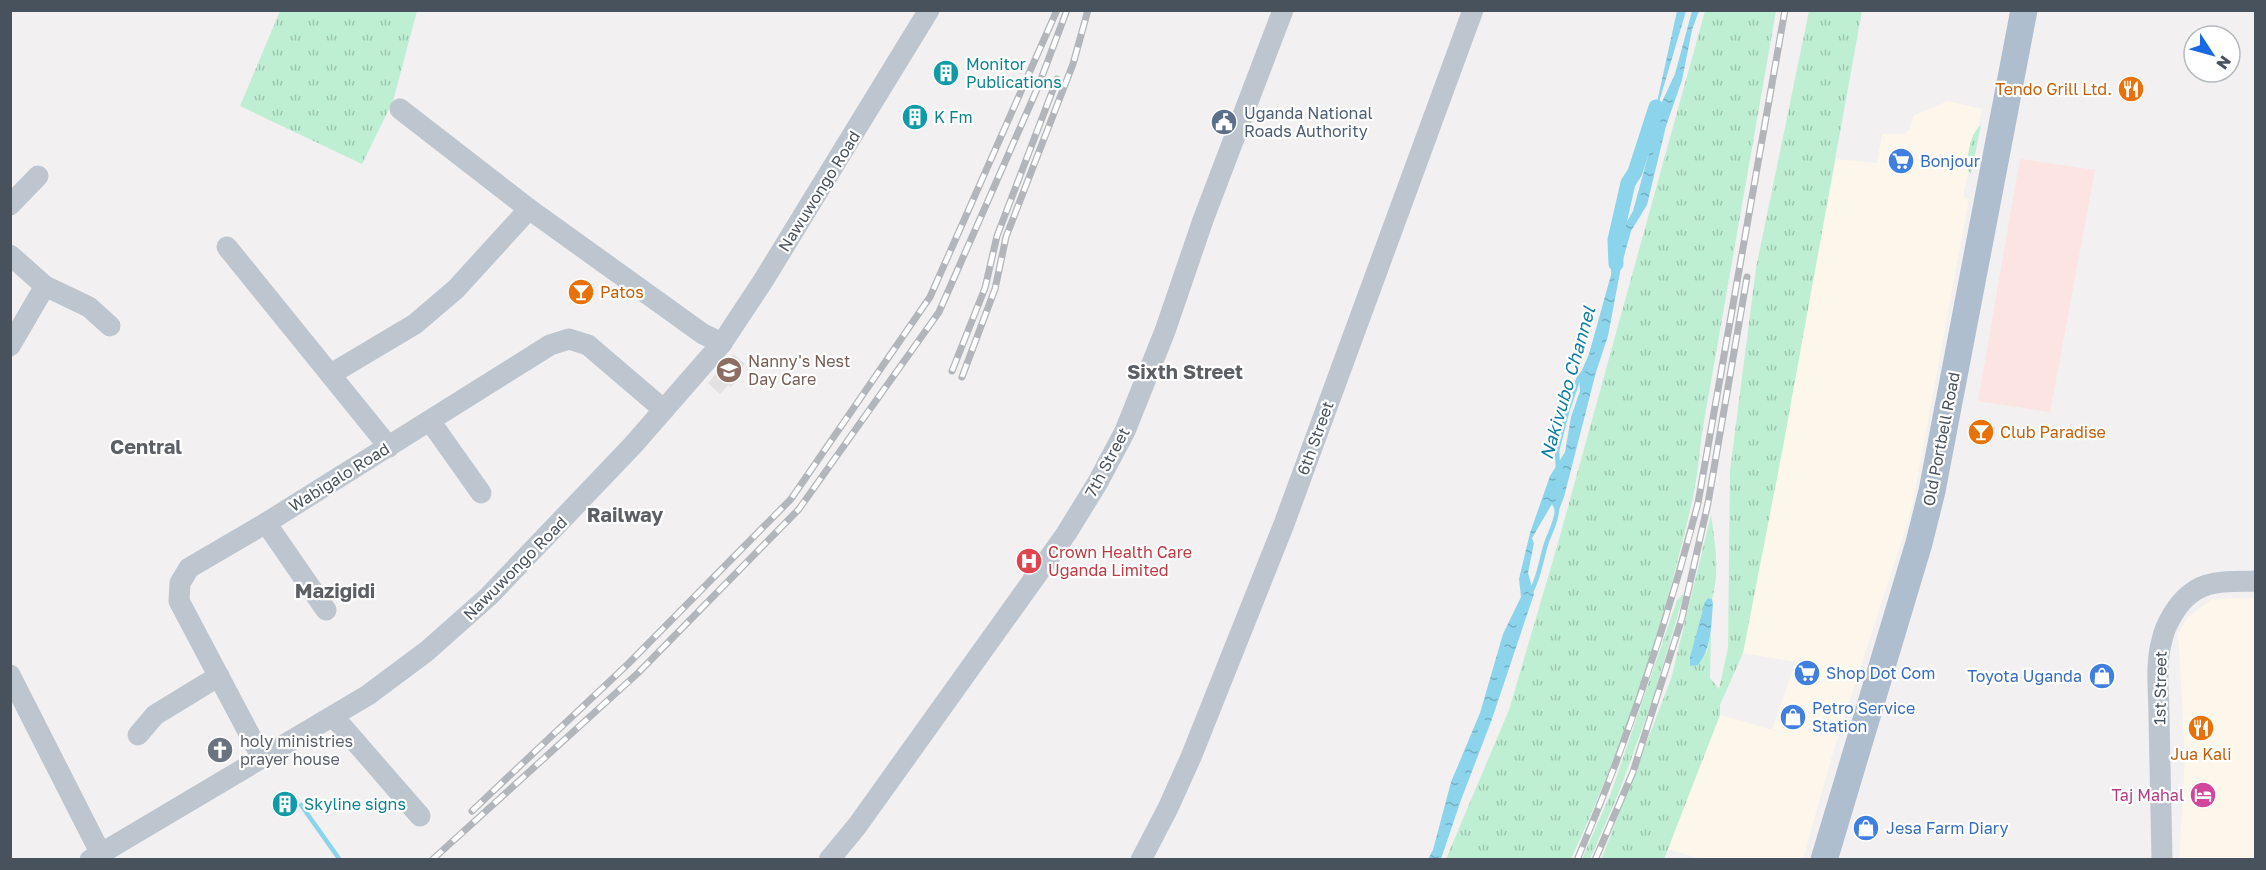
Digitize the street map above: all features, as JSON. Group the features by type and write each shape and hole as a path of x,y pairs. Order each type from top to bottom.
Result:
{"main road":[{"name":"Old Portbell Road","path":"1824,860 1917,552 1929,501 2024,10"}],"street":[{"name":"Nawuwongo Road","path":"98,857 368,695 427,651 489,596 664,411 722,343 763,281 929,10"},
{"name":"7th Street","path":"829,860 857,826 1059,543 1098,482 1125,431 1165,331 1203,220 1283,10"},
{"name":"6th Street","path":"1141,860 1191,757 1284,524 1473,10"},
{"path":"400,109 529,209 703,334 722,343"},
{"path":"10,205 38,176"},
{"path":"331,374 415,324 456,289 529,209"},
{"path":"227,247 389,447"},
{"path":"10,255 45,286 89,307 110,326"},
{"path":"10,346 45,286"},
{"name":"Wabigalo Road","path":"262,758 179,601 180,583 189,568 266,523 550,345 569,339 588,345 664,411"},
{"path":"430,421 481,493"},
{"path":"266,523 326,610"},
{"name":"1st Street","path":"2162,860 2159,652 2162,638 2178,609 2189,595 2201,587 2214,582 2256,581"},
{"path":"10,675 98,857"},
{"path":"138,735 155,715 219,676"},
{"path":"333,716 420,816"}],"shaded area":[{"path":"1948,101 1982,109 1963,197 1969,199 1911,512 1834,749 1803,859 1701,859 1668,849 1720,715 1787,734 1772,729 1796,662 1743,653 1836,159 1877,163 1882,134 1903,134 1910,129 1913,116"},
{"path":"2020,159 2095,170 2050,412 1978,401"},
{"name":"Nanny's Nest Day Care","path":"733,354 745,364 734,376 738,380 731,387 728,385 720,394 708,383"},
{"path":"2255,598 2255,859 2179,859 2185,757 2178,633 2188,617 2212,599"}],"green space":[{"path":"280,11 417,11 393,101 362,164 240,106"},
{"path":"1705,11 1776,11 1702,433 1695,488 1655,641 1625,730 1571,859 1446,859 1509,710 1558,543"},
{"path":"1809,11 1862,11 1743,653 1720,705 1720,715 1664,859 1601,860 1671,679 1711,515 1716,568 1712,599 1708,598 1706,655 1711,633 1710,678 1719,689 1728,648 1730,471 1756,268"},
{"path":"1981,125 1971,174 1966,167 1969,150 1974,134"},
{"path":"1684,594 1653,699 1619,792 1590,859 1582,859 1611,793 1677,600"}],"water":[{"path":"1677,11 1686,11 1654,119 1675,74 1692,11 1699,11 1692,30 1682,80 1666,126 1647,205 1631,231 1621,267 1608,336 1596,372 1564,497 1557,515 1552,504 1532,538 1534,543 1528,573 1534,594 1441,859 1428,859 1433,850 1451,782 1480,713 1503,634 1521,597 1519,579 1530,533 1550,476 1565,452 1571,417 1580,391 1579,377 1589,354 1611,275 1612,253 1633,211 1654,134 1652,125"},
{"path":"1708,598 1712,599 1713,604 1708,644 1698,665 1690,666 1690,657"}],"waterway":[{"name":"Nakivubo Channel","path":"1616,264 1615,240 1628,183 1635,172 1656,107"},
{"path":"1558,468 1557,451 1567,412 1579,377 1583,373"},
{"path":"1531,592 1557,509"},
{"path":"301,805 340,860"}],"railway":[{"path":"472,811 629,663 791,499 930,297 1057,10"},
{"path":"432,860 638,673 799,509 939,312 1038,87 1067,10"},
{"path":"962,377 995,289 1006,237 1073,64 1088,10"},
{"path":"1577,860 1644,684 1673,594 1698,503 1785,10"},
{"path":"952,371 985,288 997,236 1057,79"},
{"path":"1595,860 1633,772 1682,618 1708,503 1747,277"}],"place":[{"name":"Monitor Publications","path":"946,73"},
{"name":"Tendo Grill Ltd.","path":"2131,89"},
{"name":"K Fm","path":"915,117"},
{"name":"Uganda National Roads Authority","path":"1224,122"},
{"name":"Bonjour","path":"1901,161"},
{"name":"Patos","path":"581,292"},
{"name":"Nanny's Nest Day Care","path":"729,370"},
{"name":"Club Paradise","path":"1981,432"},
{"name":"Crown Health Care Uganda Limited","path":"1029,561"},
{"name":"Shop Dot Com","path":"1807,673"},
{"name":"Toyota Uganda","path":"2102,676"},
{"name":"Petro Service Station","path":"1793,717"},
{"name":"Jua Kali","path":"2201,728"},
{"name":"holy ministries prayer house","path":"220,750"},
{"name":"Taj Mahal","path":"2203,795"},
{"name":"Skyline signs","path":"285,804"},
{"name":"Jesa Farm Diary","path":"1866,828"}],"district":[{"name":"Sixth Street","path":"1185,371"},
{"name":"Central","path":"146,446"},
{"name":"Railway","path":"625,514"},
{"name":"Mazigidi","path":"335,590"}]}
